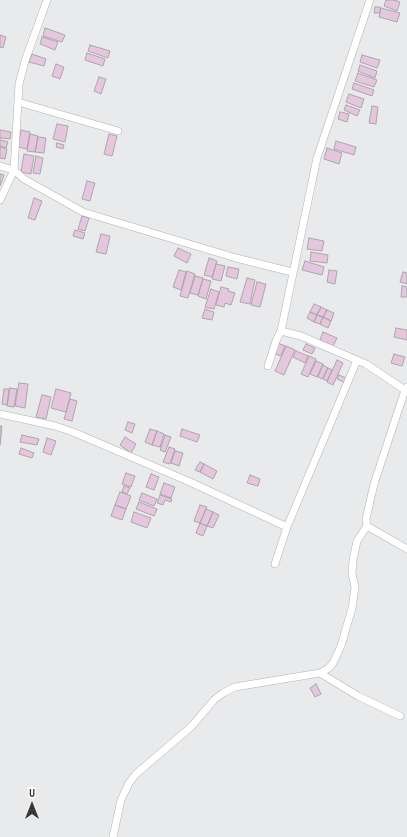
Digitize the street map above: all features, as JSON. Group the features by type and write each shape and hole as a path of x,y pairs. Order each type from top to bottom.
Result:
{"street":[{"path":"0,200 14,170 19,84 25,61 47,0"},
{"path":"268,366 276,341 281,331 292,272 317,158 370,0"},
{"path":"18,102 118,131"},
{"path":"0,166 14,170 24,179 83,212 229,256 292,272"},
{"path":"113,837 122,800 129,783 136,774 192,726 218,696 235,687 320,673 329,668 341,646 352,608 355,587 352,574 353,560 357,541 367,526 366,519 374,484 406,389 366,364 300,336 281,331"},
{"path":"275,564 287,527 357,360"},
{"path":"0,414 55,426 73,432 190,482 287,527"},
{"path":"367,526 407,549"},
{"path":"320,673 358,696 400,716"}],"building":[{"path":"386,0 400,2 397,11 384,6"},
{"path":"375,7 380,7 380,13 374,13"},
{"path":"381,8 400,13 397,22 379,17"},
{"path":"45,28 65,35 62,42 43,36"},
{"path":"0,35 6,37 3,48 0,47"},
{"path":"42,37 58,42 55,50 40,44"},
{"path":"90,45 110,51 108,58 88,51"},
{"path":"87,53 105,59 103,66 85,60"},
{"path":"32,54 46,59 44,66 29,62"},
{"path":"362,55 380,60 377,68 360,62"},
{"path":"56,64 64,67 60,79 52,76"},
{"path":"360,65 377,71 375,78 358,71"},
{"path":"358,73 377,80 374,87 355,81"},
{"path":"99,77 106,79 101,94 94,91"},
{"path":"354,83 374,90 372,96 352,89"},
{"path":"349,94 364,99 361,108 346,102"},
{"path":"346,105 360,110 357,116 344,110"},
{"path":"372,106 378,107 376,124 369,123"},
{"path":"340,112 349,114 347,122 338,119"},
{"path":"57,124 68,126 65,142 53,139"},
{"path":"0,130 11,132 10,139 0,138"},
{"path":"21,130 30,132 27,149 18,147"},
{"path":"30,134 38,136 35,152 27,151"},
{"path":"109,134 117,136 112,156 104,154"},
{"path":"38,137 46,138 44,153 35,152"},
{"path":"0,140 8,142 6,148 0,146"},
{"path":"336,141 356,147 354,155 334,149"},
{"path":"57,143 64,145 63,149 56,147"},
{"path":"0,147 7,149 5,159 0,158"},
{"path":"327,148 342,153 339,164 324,159"},
{"path":"24,154 34,156 31,174 21,172"},
{"path":"36,156 43,158 40,174 33,173"},
{"path":"0,174 4,175 0,186"},
{"path":"87,181 95,183 90,201 82,199"},
{"path":"34,198 42,201 35,220 28,218"},
{"path":"82,216 89,218 85,231 78,229"},
{"path":"75,230 85,233 83,239 73,236"},
{"path":"101,234 110,236 106,254 96,252"},
{"path":"309,238 324,241 322,251 307,249"},
{"path":"178,248 191,254 187,263 174,256"},
{"path":"311,252 328,255 327,263 310,261"},
{"path":"209,258 217,261 212,277 204,275"},
{"path":"305,261 324,267 322,275 302,270"},
{"path":"216,264 225,266 221,281 212,279"},
{"path":"228,267 239,269 237,279 226,276"},
{"path":"179,270 186,272 181,290 173,287"},
{"path":"329,270 337,271 335,284 327,282"},
{"path":"187,271 195,274 188,298 180,296"},
{"path":"403,272 407,273 407,284 400,282"},
{"path":"195,276 203,278 198,295 190,293"},
{"path":"247,278 255,280 250,304 240,302"},
{"path":"203,279 211,281 206,299 198,296"},
{"path":"257,282 266,284 260,307 251,305"},
{"path":"402,286 407,287 407,297 401,297"},
{"path":"221,287 229,289 228,291 235,293 231,305 225,303 224,307 216,305"},
{"path":"211,289 219,292 214,309 205,307"},
{"path":"314,304 321,307 317,315 310,312"},
{"path":"321,307 327,310 323,317 317,315"},
{"path":"205,309 214,312 212,320 202,318"},
{"path":"327,310 334,313 331,321 323,317"},
{"path":"310,312 317,315 314,322 307,318"},
{"path":"317,315 323,317 320,324 314,322"},
{"path":"323,317 331,321 328,328 320,324"},
{"path":"396,328 407,330 407,340 394,337"},
{"path":"323,332 337,338 333,346 320,340"},
{"path":"278,343 285,346 281,356 273,353"},
{"path":"306,344 315,348 312,354 303,350"},
{"path":"286,346 295,350 284,375 275,371"},
{"path":"296,351 308,356 305,363 293,357"},
{"path":"394,354 405,357 402,366 391,363"},
{"path":"309,356 316,359 308,377 301,374"},
{"path":"337,360 343,363 333,385 327,382"},
{"path":"316,361 323,364 317,377 310,374"},
{"path":"323,365 328,368 322,379 318,377"},
{"path":"328,368 332,370 327,381 323,379"},
{"path":"339,375 346,378 344,382 337,379"},
{"path":"19,383 28,384 25,408 15,406"},
{"path":"10,388 17,389 14,407 7,406"},
{"path":"4,389 9,389 7,405 2,404"},
{"path":"56,389 71,393 66,412 51,408"},
{"path":"42,395 51,397 46,419 36,417"},
{"path":"70,399 77,401 72,421 64,419"},
{"path":"128,422 135,424 132,433 125,430"},
{"path":"0,426 2,426 0,445"},
{"path":"150,429 157,431 152,445 145,442"},
{"path":"182,429 200,435 197,442 180,436"},
{"path":"157,431 164,434 160,447 152,445"},
{"path":"22,435 39,439 37,445 20,442"},
{"path":"165,435 171,437 165,452 160,450"},
{"path":"125,437 136,444 131,453 120,445"},
{"path":"47,438 56,441 51,455 43,452"},
{"path":"169,447 175,449 170,464 163,462"},
{"path":"21,448 34,453 32,458 19,454"},
{"path":"175,451 183,453 179,466 171,463"},
{"path":"200,462 204,464 200,472 195,470"},
{"path":"204,464 217,471 213,479 200,472"},
{"path":"126,473 135,476 131,487 122,484"},
{"path":"151,474 159,477 154,490 146,487"},
{"path":"250,475 260,479 258,486 247,483"},
{"path":"164,483 175,487 171,498 160,494"},
{"path":"124,486 130,488 127,494 122,492"},
{"path":"120,492 131,496 126,509 115,505"},
{"path":"142,493 157,499 154,506 139,500"},
{"path":"160,495 172,499 171,502 165,500 163,505 157,503"},
{"path":"139,502 157,509 154,516 136,509"},
{"path":"115,505 126,509 122,520 111,516"},
{"path":"200,505 207,507 200,523 194,521"},
{"path":"206,509 213,512 207,526 200,523"},
{"path":"134,512 151,518 147,528 131,522"},
{"path":"213,512 219,515 213,528 207,526"},
{"path":"200,523 207,526 203,536 196,533"},
{"path":"316,684 321,694 315,697 310,688"}]}
